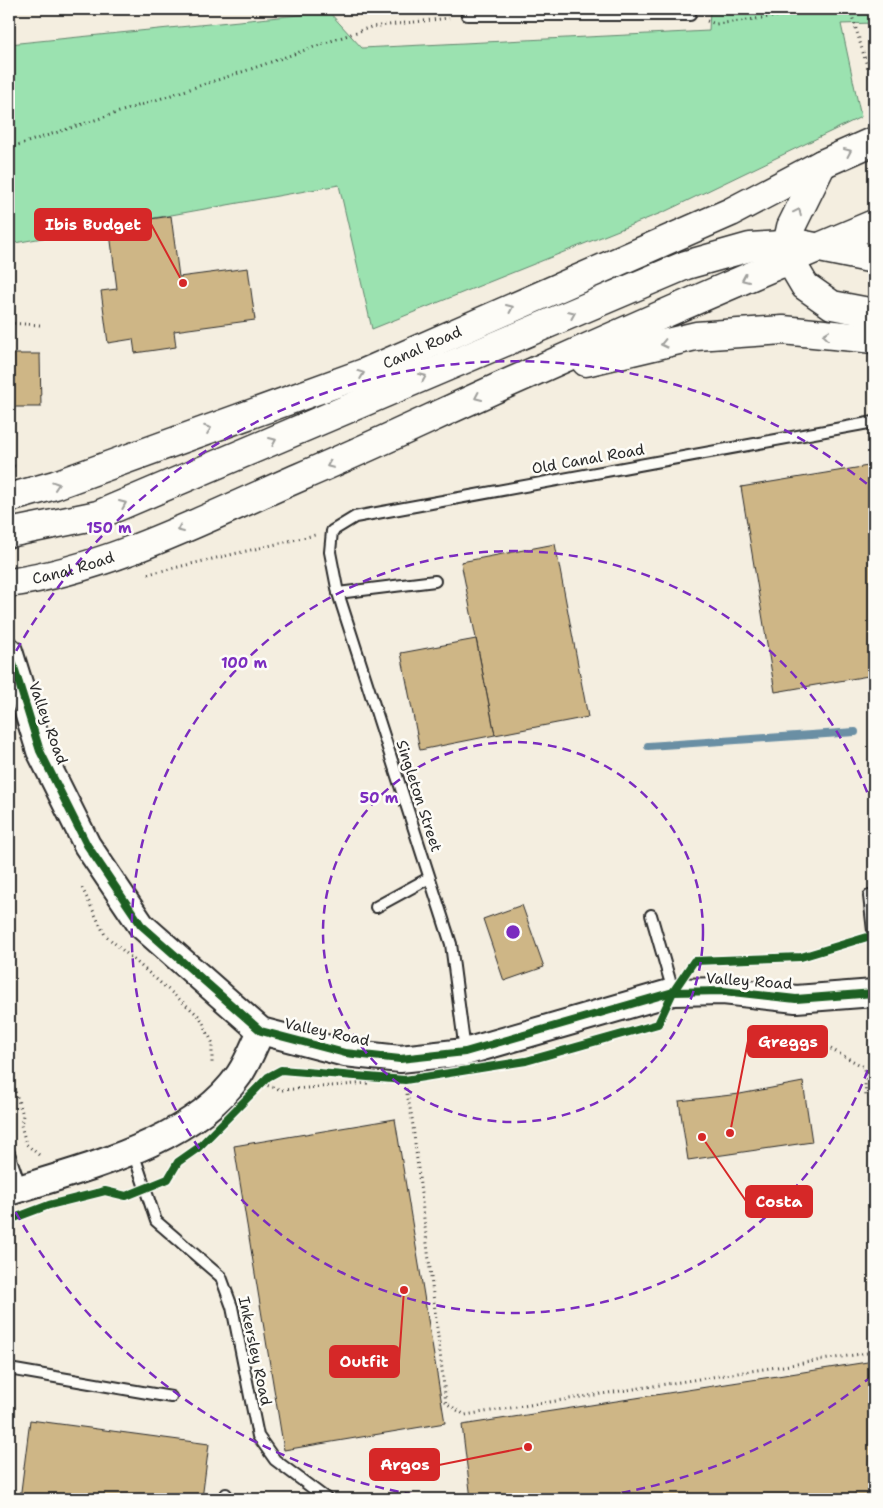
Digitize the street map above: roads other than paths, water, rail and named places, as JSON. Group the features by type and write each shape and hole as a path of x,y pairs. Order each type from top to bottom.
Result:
{"main road":[{"name":"Canal Road","path":"9,498 55,485 364,373 731,212 822,164 874,141"},
{"path":"822,164 791,227 788,252 805,286 832,305 874,313"},
{"name":"Canal Road","path":"9,583 47,578 107,558 178,530 377,445 788,252 819,247 874,224"},
{"path":"9,533 98,515 686,265 750,247 788,252"},
{"path":"819,247 874,260"},
{"name":"Canal Road","path":"522,377 696,336 783,330 874,339"}],"street":[{"name":"Valley Road","path":"9,651 40,751 92,853 141,925 211,989 261,1031 345,1053 400,1059 465,1052 673,992 723,991 796,999 874,993"},
{"name":"Valley Road","path":"15,1190 133,1152 199,1117 252,1083 261,1031"}],"lane":[{"path":"467,16 690,12"},
{"name":"Old Canal Road","path":"330,552 332,531 355,517 874,422"},
{"name":"Singleton Street","path":"330,552 338,593 451,944 465,1052"},
{"path":"338,593 435,581"},
{"path":"376,907 429,878"},
{"path":"869,896 874,940"},
{"path":"651,915 673,992"},
{"name":"Inkersley Road","path":"133,1152 156,1221 221,1277 232,1307 258,1436 275,1460 327,1499"},
{"path":"9,1153 15,1190"},
{"path":"9,1369 171,1397"}],"waterway":[{"path":"648,746 855,732"}],"place":[{"name":"Ibis Budget","path":"183,283"},
{"name":"Greggs","path":"730,1133"},
{"name":"Costa","path":"702,1137"},
{"name":"Outfit","path":"404,1290"},
{"name":"Argos","path":"528,1447"}]}
